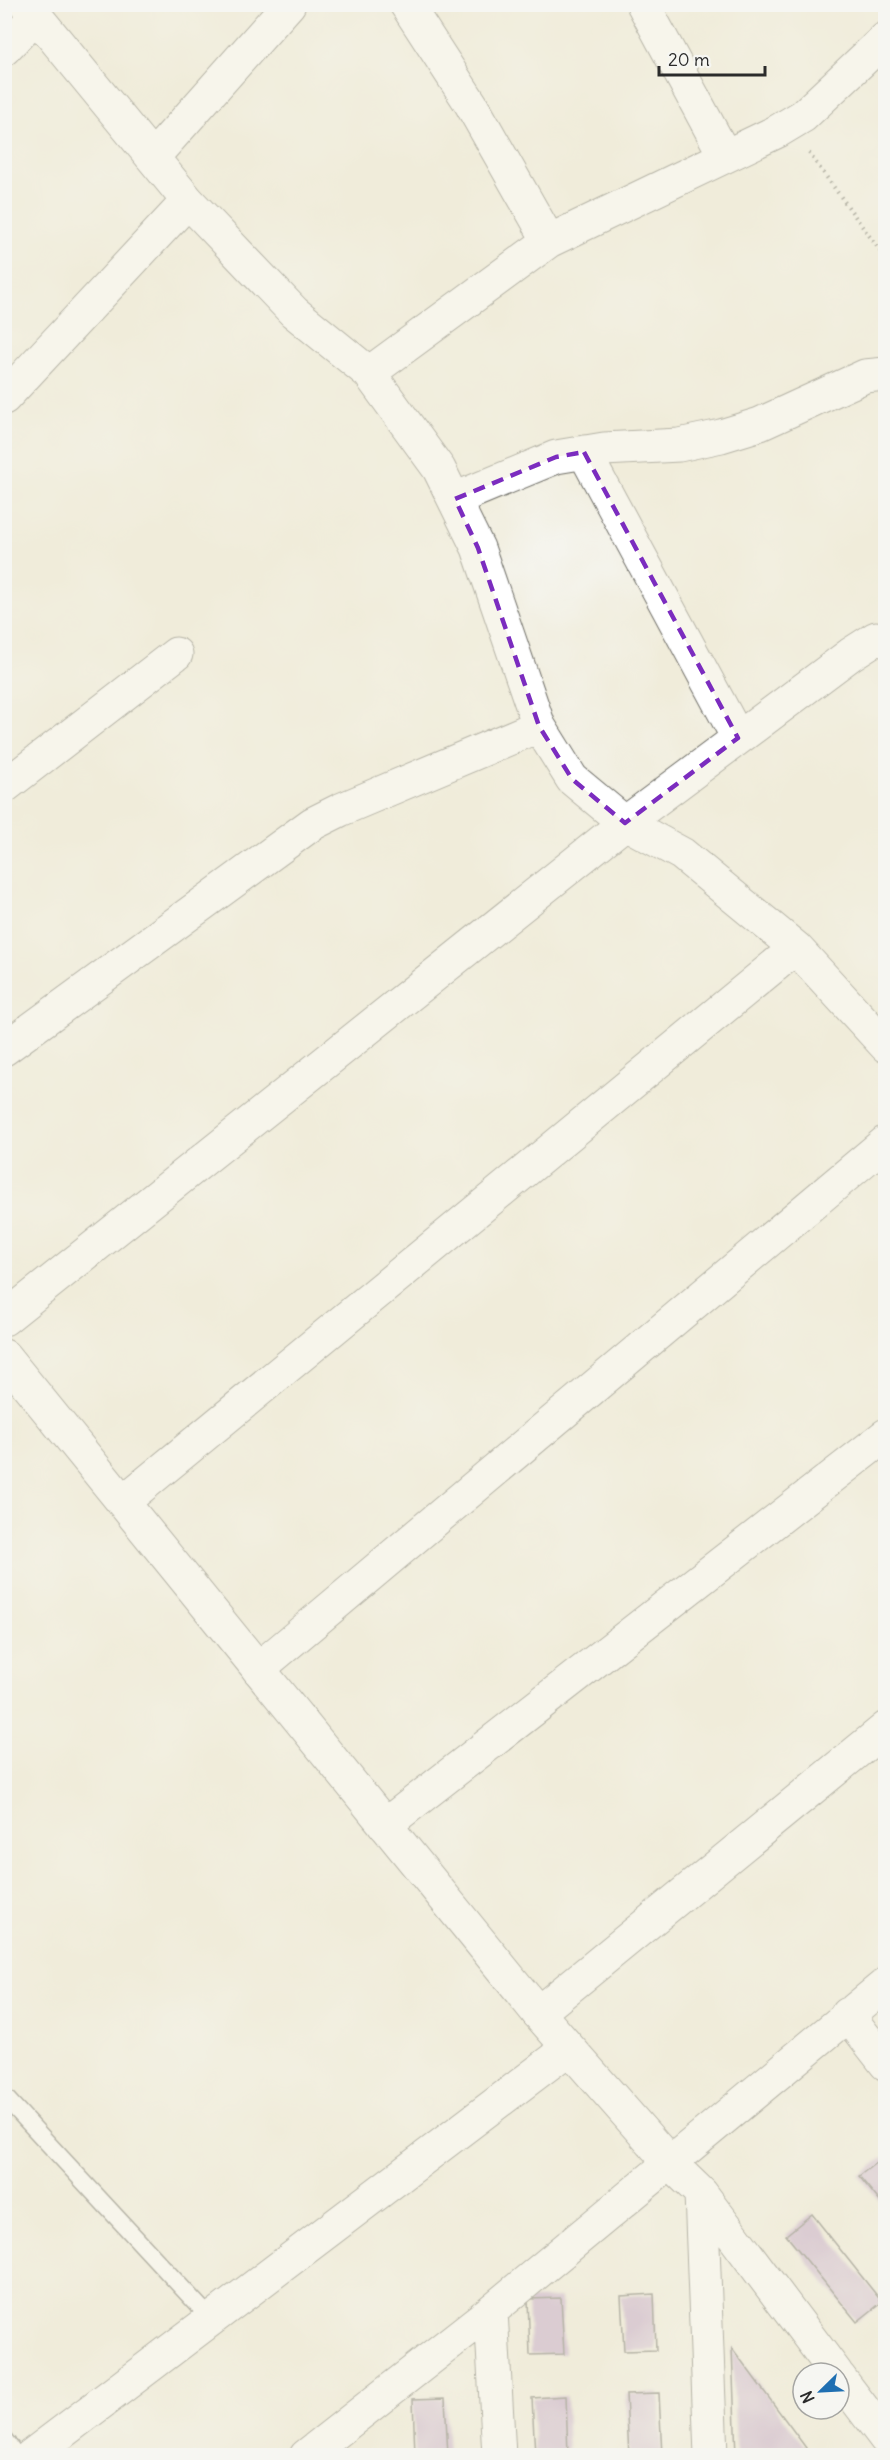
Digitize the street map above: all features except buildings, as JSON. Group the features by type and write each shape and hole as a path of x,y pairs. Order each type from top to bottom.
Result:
{"street":[{"path":"153,157 289,4"},
{"path":"406,4 471,104 549,241"},
{"path":"643,4 725,156"},
{"path":"4,49 31,10 188,201 294,312 369,373 439,469 455,499 478,548 539,726 572,779 625,824 682,854 796,948 885,1046"},
{"path":"369,373 549,241 802,116 885,38"},
{"path":"4,398 188,201"},
{"path":"455,499 556,457 584,452 679,445 721,436 760,423 866,376 885,374"},
{"path":"584,452 738,738"},
{"path":"4,1319 625,824 850,654 876,638 885,641"},
{"path":"4,787 176,654"},
{"path":"4,1049 312,824 539,726"},
{"path":"123,1502 796,948"},
{"path":"258,1669 885,1142"},
{"path":"4,1356 538,2013 669,2163 701,2193 827,2361"},
{"path":"385,1825 885,1435"},
{"path":"538,2013 885,1728"},
{"path":"306,2456 491,2311 885,1984"},
{"path":"847,2014 885,2064"},
{"path":"31,2456 568,2049"},
{"path":"701,2193 711,2456"},
{"path":"491,2311 499,2456"},
{"path":"851,2393 885,2439"}],"lane":[{"path":"4,2096 211,2319"},
{"path":"4,2439 17,2456"}],"path":[{"path":"790,123 818,169 868,232 885,259"}],"highlighted area":[{"path":"584,452 738,738 625,823 572,779 539,726 478,548 455,499 556,457"}]}
